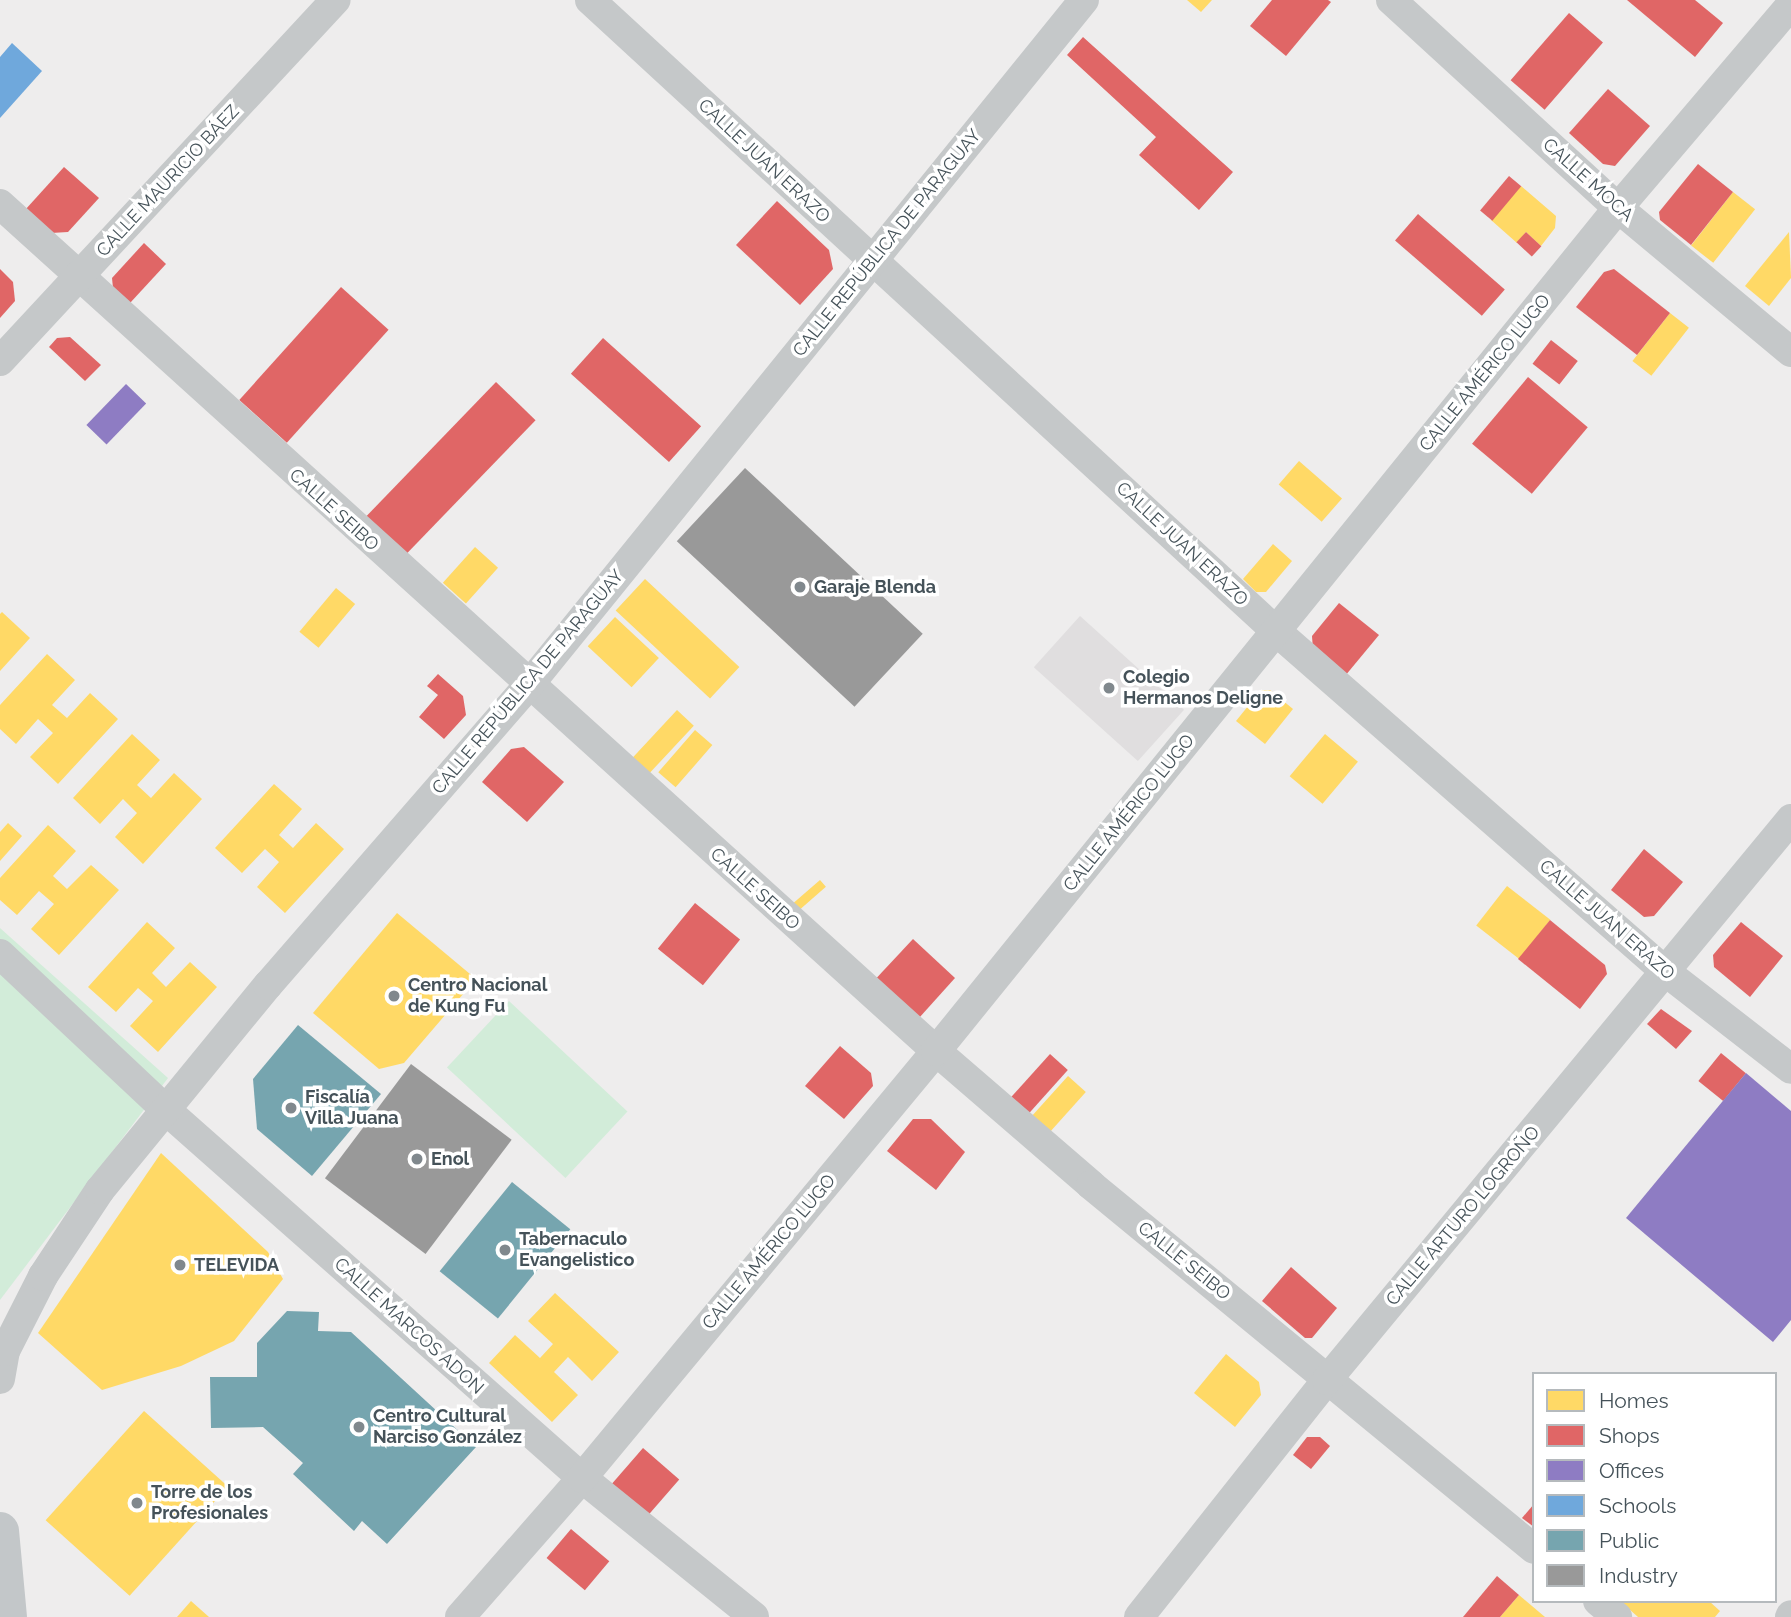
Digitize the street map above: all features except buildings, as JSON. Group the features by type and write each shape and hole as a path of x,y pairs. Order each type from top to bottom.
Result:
{"main road":[{"path":"0,1531 8,1617"}],"street":[{"name":"CALLE MAURICIO BÁEZ","path":"0,360 335,0"},
{"name":"CALLE JUAN ERAZO","path":"590,0 1276,631 1666,972 1791,1069"},
{"name":"CALLE REPÚBLICA DE PARAGUAY","path":"0,1379 5,1351 43,1276 100,1190 527,686 1084,0"},
{"name":"CALLE MOCA","path":"1391,0 1618,208 1791,352"},
{"name":"CALLE AMÉRICO LUGO","path":"460,1617 582,1478 936,1051 1618,208 1791,5"},
{"name":"CALLE SEIBO","path":"0,204 527,686 936,1051 1327,1380 1532,1547"},
{"name":"CALLE ARTURO LOGROÑO","path":"1139,1617 1327,1380 1791,819"},
{"name":"CALLE MARCOS ADON","path":"0,954 166,1110 582,1478 754,1617"},
{"path":"1600,1603 1617,1617"}],"shaded area":[{"name":"Colegio Hermanos Deligne","path":"1080,616 1184,710 1138,761 1034,667"}],"green space":[{"path":"0,928 168,1078 0,1300"},
{"path":"509,1001 627,1111 565,1178 447,1068"}],"place":[{"name":"Garaje Blenda","path":"800,587"},
{"name":"Colegio Hermanos Deligne","path":"1109,688"},
{"name":"Centro Nacional de Kung Fu","path":"394,996"},
{"name":"Fiscalía Villa Juana","path":"291,1108"},
{"name":"Enol","path":"417,1159"},
{"name":"Tabernaculo Evangelistico","path":"505,1250"},
{"name":"TELEVIDA","path":"180,1265"},
{"name":"Centro Cultural Narciso González","path":"359,1427"},
{"name":"Torre de los Profesionales","path":"137,1503"}]}
